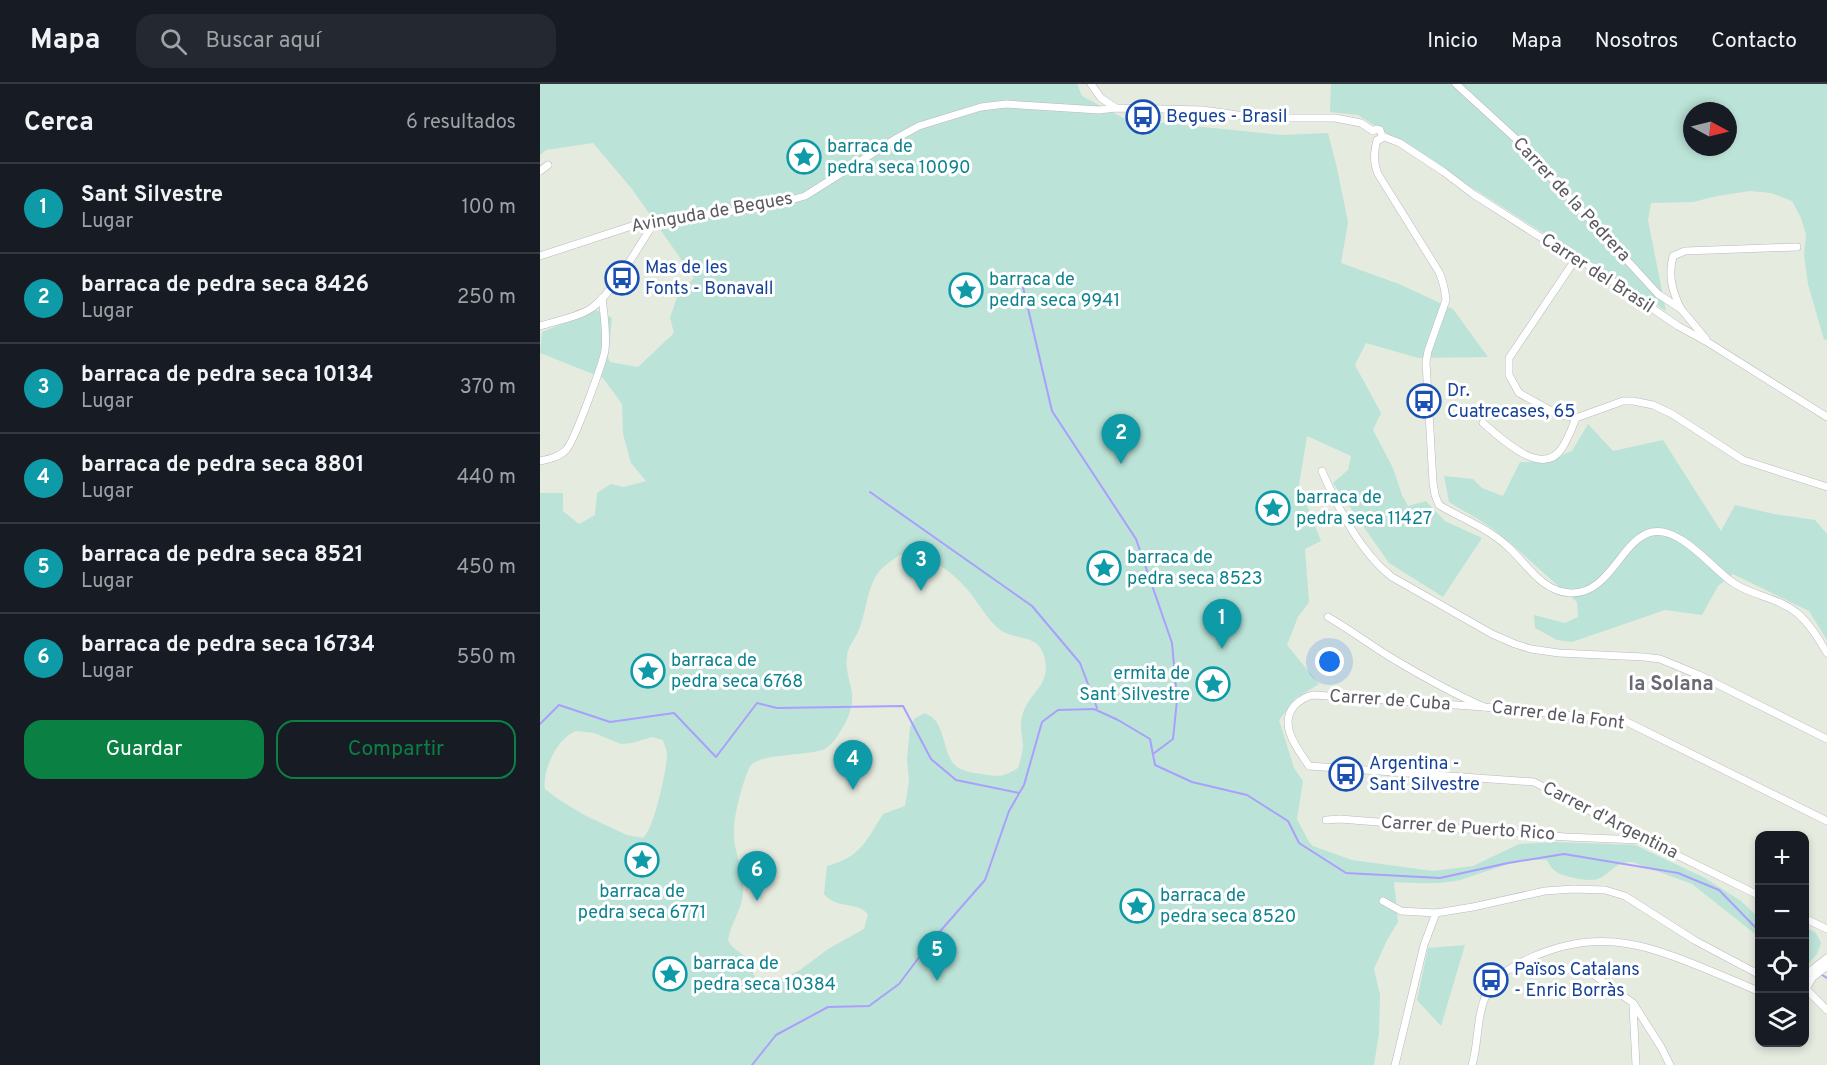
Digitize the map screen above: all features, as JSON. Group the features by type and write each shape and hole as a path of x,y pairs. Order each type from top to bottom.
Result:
{"street":[{"path":"1091,84 1101,98 1116,108"},
{"name":"Carrer de la Pedrera","path":"1456,84 1515,138 1658,294 1681,309 1709,343"},
{"name":"Avinguda de Begues","path":"540,256 629,226 656,220 766,207 806,196 919,126 981,107 1006,104 1071,109 1116,108"},
{"name":"Carrer del Brasil","path":"1116,108 1203,110 1258,118 1335,118 1361,123 1373,131 1380,130 1383,133 1380,138 1400,143 1482,200 1577,257 1678,326 1827,417"},
{"path":"1380,138 1374,160 1378,174 1439,272 1444,284 1446,300 1426,362 1433,482 1439,505 1506,545 1544,583 1569,593 1579,592 1595,585 1646,534 1658,532 1673,535 1733,583 1778,602 1795,612 1807,622 1827,653"},
{"path":"540,171 548,165"},
{"path":"540,326 591,308 602,298 656,220"},
{"path":"1681,309 1674,294 1670,270 1673,256 1685,251 1797,247"},
{"path":"1577,257 1509,358 1509,375 1519,393 1557,414 1576,418 1623,401 1653,405 1672,414 1743,460 1827,487"},
{"path":"540,460 550,459 560,454 570,445 598,375 605,349 602,298"},
{"path":"1483,423 1507,444 1527,456 1539,459 1556,455 1562,448 1576,418"},
{"path":"1322,471 1337,506 1381,569 1492,634 1531,649 1559,653 1660,659 1699,675 1827,739"},
{"name":"Carrer de la Font","path":"1328,616 1389,656 1462,698 1484,707 1625,721 1827,821"},
{"name":"Carrer de Cuba","path":"1309,766 1287,728 1289,714 1294,706 1308,696 1484,707"},
{"name":"Carrer d'Argentina","path":"1309,766 1534,782 1755,894"},
{"name":"Carrer de Puerto Rico","path":"1326,820 1340,819 1566,837 1645,840"},
{"path":"1610,838 1620,827"},
{"path":"1383,901 1401,911 1436,913 1545,891 1605,890 1625,896 1694,940 1755,972"},
{"path":"1395,1065 1424,945 1436,913"},
{"path":"1809,920 1827,929"},
{"path":"1815,923 1827,934"},
{"path":"1472,1065 1481,1009 1487,992 1494,982 1510,969 1546,951 1566,945 1589,941 1620,942 1667,953 1755,990"},
{"path":"1809,972 1827,958"},
{"path":"1809,985 1813,977 1827,966"},
{"path":"1510,969 1580,971 1594,975 1633,1003 1670,1065"},
{"path":"1808,993 1827,1010"},
{"path":"1633,1003 1636,1065"}],"shaded area":[{"path":"540,84 1077,84 1082,96 1125,119 1283,135 1328,133 1348,222 1341,263 1399,284 1453,309 1488,357 1418,358 1366,343 1355,365 1381,413 1373,430 1393,468 1408,506 1426,501 1445,521 1482,538 1443,597 1389,563 1333,483 1348,470 1351,456 1307,436 1299,485 1321,541 1305,549 1309,602 1298,617 1287,645 1319,684 1296,698 1279,720 1294,768 1303,781 1297,819 1309,842 1313,846 1352,860 1433,871 1473,866 1519,844 1554,842 1635,845 1705,878 1741,901 1755,914 1755,934 1692,884 1632,862 1617,866 1598,879 1589,880 1559,873 1552,869 1547,860 1524,861 1452,882 1394,882 1398,922 1374,969 1380,995 1379,1033 1374,1065 540,1065 540,493 563,493 563,511 579,524 595,515 597,493 611,484 624,487 646,481 631,463 623,434 622,404 603,378 540,353 542,332 596,310 612,318 608,358 610,362 638,367 674,333 670,318 678,294 694,278 632,189 593,143 546,150 540,155","holes":["900,555 928,560 945,569 967,589 999,629 1033,641 1042,651 1045,660 1045,676 1023,713 1021,725 1023,748 1018,768 1005,775 997,776 962,769 950,759 940,730 933,718 925,713 915,718 910,727 907,759 909,781 905,806 883,814 867,840 855,853 827,866 824,894 834,902 863,910 868,914 864,929 828,949 800,970 774,983 756,979 747,959 728,940 743,893 734,842 734,828 738,801 746,775 753,763 771,757 822,750 837,737 852,704 847,654 861,625 870,589 883,567","576,731 594,733 621,744 652,737 663,740 667,754 662,785 651,823 643,838 627,835 586,816 545,789 549,764 563,740"]},
{"path":"1331,84 1827,84 1827,339 1824,340 1808,284 1804,255 1806,235 1801,218 1792,201 1771,193 1750,191 1693,202 1651,203 1648,220 1666,311 1358,115 1330,112"},
{"path":"1588,424 1613,451 1663,440 1721,531 1735,505 1815,520 1827,534 1827,640 1809,611 1733,574 1718,586 1702,615 1665,610 1572,642 1557,640 1535,628 1534,615 1565,623 1578,617 1577,602 1493,529 1449,502 1444,476 1473,479 1482,488 1503,496 1520,462 1545,462 1572,451"},
{"path":"1809,929 1816,933 1821,943 1817,954 1809,963"},
{"path":"1465,945 1441,1026 1417,1000 1428,948"}],"waterway":[{"path":"1023,287 1052,411 1136,539 1172,643 1177,700 1173,739 1153,754"},
{"path":"870,492 1032,606 1080,663 1097,708"},
{"path":"540,724 559,705 610,722 674,713 716,757 757,703 777,708 903,706 931,759 956,780 1019,793"},
{"path":"752,1065 776,1035 828,1007 869,1006 899,984 929,944 985,880 1009,811 1024,785 1042,722 1058,710 1094,709 1118,720 1150,739 1155,765 1192,782 1247,795 1288,821 1299,843 1346,873 1440,878 1508,863 1564,854 1678,873 1719,890 1755,927"},
{"path":"1822,975 1827,978"}],"place":[{"name":"Begues - Brasil","path":"1143,117"},
{"name":"barraca de pedra seca 10090","path":"804,157"},
{"name":"Mas de les Fonts - Bonavall","path":"622,278"},
{"name":"barraca de pedra seca 9941","path":"966,290"},
{"name":"Dr. Cuatrecases, 65","path":"1424,401"},
{"name":"barraca de pedra seca 8426","path":"1121,464"},
{"name":"barraca de pedra seca 11427","path":"1273,508"},
{"name":"barraca de pedra seca 8523","path":"1104,568"},
{"name":"barraca de pedra seca 10134","path":"921,591"},
{"name":"Sant Silvestre","path":"1222,649"},
{"name":"barraca de pedra seca 6768","path":"648,671"},
{"name":"ermita de Sant Silvestre","path":"1213,684"},
{"name":"Argentina - Sant Silvestre","path":"1346,774"},
{"name":"barraca de pedra seca 8801","path":"853,790"},
{"name":"barraca de pedra seca 6771","path":"642,860"},
{"name":"barraca de pedra seca 16734","path":"757,901"},
{"name":"barraca de pedra seca 8520","path":"1137,906"},
{"name":"barraca de pedra seca 10384","path":"670,974"},
{"name":"Països Catalans - Enric Borràs","path":"1491,980"},
{"name":"barraca de pedra seca 8521","path":"937,981"}],"district":[{"name":"la Solana","path":"1671,685"}]}
